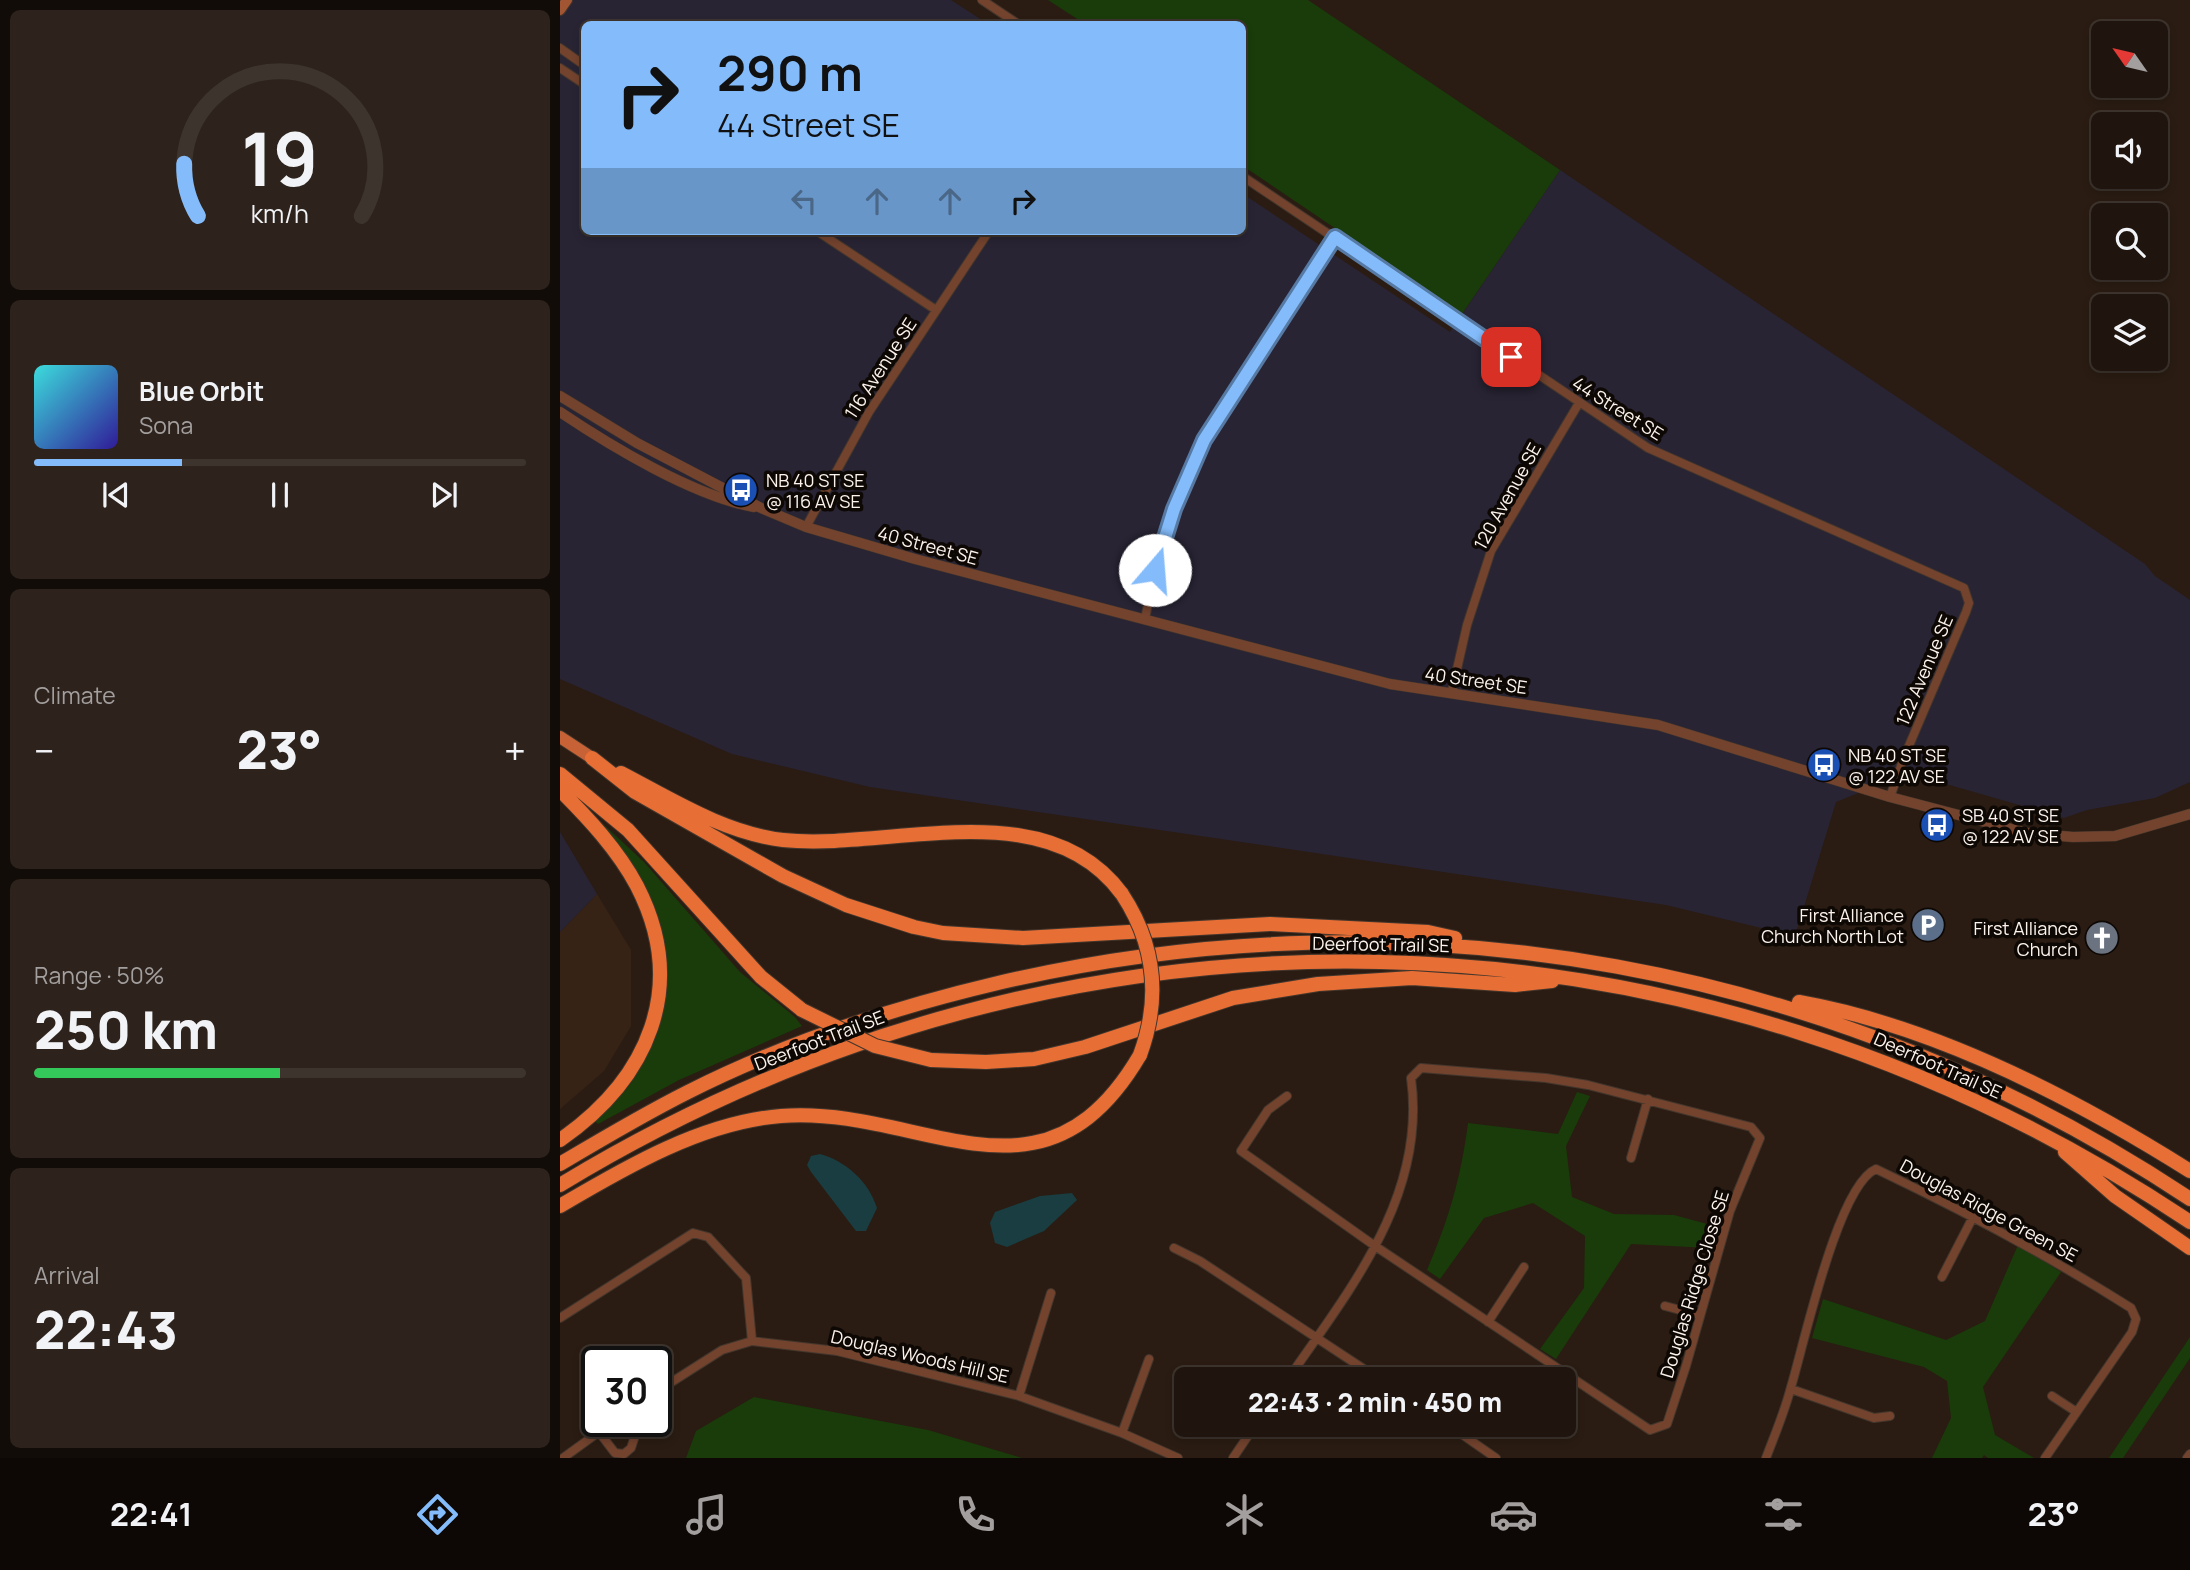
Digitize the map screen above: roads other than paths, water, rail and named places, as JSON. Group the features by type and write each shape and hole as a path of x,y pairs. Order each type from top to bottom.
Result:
{"highway":[{"path":"560,1206 694,1138 760,1118 843,1116 973,1146 1005,1147 1039,1141 1069,1130 1094,1114 1124,1082 1140,1055 1151,1019 1152,968 1141,926 1122,894 1101,871 1076,854 1029,837 981,832 826,842 756,835 722,825 592,758"},
{"path":"592,758 635,792 783,876 846,905 924,929 1023,938 1270,924 1429,932 1515,950"},
{"path":"560,774 591,796 643,845 761,976 802,1010 875,1046 931,1060 986,1062 1034,1059 1086,1047 1233,998 1318,984 1412,978 1515,985 1575,979"},
{"path":"560,790 597,829 628,870 647,909 659,960 656,1010 637,1061 606,1103 560,1140"},
{"name":"Deerfoot Trail SE","path":"560,1164 691,1090 805,1042 929,1000 1032,975 1136,956 1307,942 1424,943 1515,950 1623,966 1721,988 1806,1012 1971,1075 2098,1141 2190,1199"},
{"name":"Deerfoot Trail SE","path":"560,1185 694,1111 812,1060 884,1034 1037,994 1159,972 1310,961 1466,965 1575,979 1709,1005 1829,1041 1938,1083 2042,1133 2190,1222"},
{"path":"1721,988 1838,1009 1991,1064 2085,1108 2190,1171"},
{"path":"2042,1133 2115,1196 2190,1248"}],"main road":[{"path":"560,10 567,0"},
{"path":"560,737 592,758"}],"street":[{"path":"982,0 1014,21"},
{"path":"560,48 581,63"},
{"path":"560,68 581,82"},
{"name":"44 Street SE","path":"1246,179 1648,448 1954,582 1968,594"},
{"path":"823,235 936,310"},
{"name":"116 Avenue SE","path":"806,527 869,412 986,235"},
{"path":"1145,619 1155,570 1174,509 1204,440 1335,237"},
{"name":"40 Street SE","path":"560,396 637,443 761,508 806,527 1390,684 1452,691 1658,725 1988,826 2027,833 2073,837 2115,835 2190,814"},
{"name":"120 Avenue SE","path":"1452,691 1467,625 1491,551 1579,403"},
{"name":"40 Street SE","path":"560,412 653,466 725,502 761,508"},
{"name":"122 Avenue SE","path":"1890,797 1966,612 1968,594"},
{"name":"Douglas Ridge Close SE","path":"1296,1367 1375,1247 1393,1212 1411,1156 1415,1107 1410,1078 1421,1068 1546,1078 1648,1099 1751,1127 1760,1138 1730,1211 1667,1424 1650,1430 1375,1247"},
{"path":"1287,1096 1268,1110 1241,1151 1375,1247"},
{"path":"1631,1158 1648,1099"},
{"name":"Douglas Ridge Green SE","path":"1766,1458 1791,1389 1828,1258 1853,1193 1865,1173 1875,1169 1974,1215 2054,1259 2131,1308 2136,1319 2132,1332 2045,1458"},
{"path":"1942,1277 1974,1215"},
{"path":"560,1318 692,1233 708,1237 746,1278 752,1341"},
{"path":"1174,1248 1361,1367"},
{"path":"1488,1322 1524,1267"},
{"path":"1020,1396 1051,1293"},
{"path":"1665,1307 1699,1315"},
{"name":"Douglas Woods Hill SE","path":"672,1382 722,1350 752,1341 837,1350 1020,1396 1122,1433 1178,1458"},
{"path":"1122,1433 1149,1359"},
{"path":"1791,1389 1874,1418 1890,1416"},
{"path":"2052,1396 2076,1411"},
{"path":"563,1458 592,1437"},
{"path":"603,1437 615,1452 624,1454 631,1448 635,1437"},
{"path":"1233,1458 1247,1437"},
{"path":"1466,1437 1496,1458"}],"water":[{"path":"820,1154 847,1167 868,1190 877,1208 866,1231 856,1231 811,1172 807,1165 811,1156"},
{"path":"1072,1193 1077,1200 1044,1231 1007,1247 995,1243 990,1223 995,1212 1040,1196"}],"place":[{"name":"NB 40 ST SE @ 116 AV SE","path":"741,490"},
{"name":"NB 40 ST SE @ 122 AV SE","path":"1824,765"},
{"name":"SB 40 ST SE @ 122 AV SE","path":"1937,825"},
{"name":"First Alliance Church North Lot","path":"1928,925"},
{"name":"First Alliance Church","path":"2102,938"}]}
